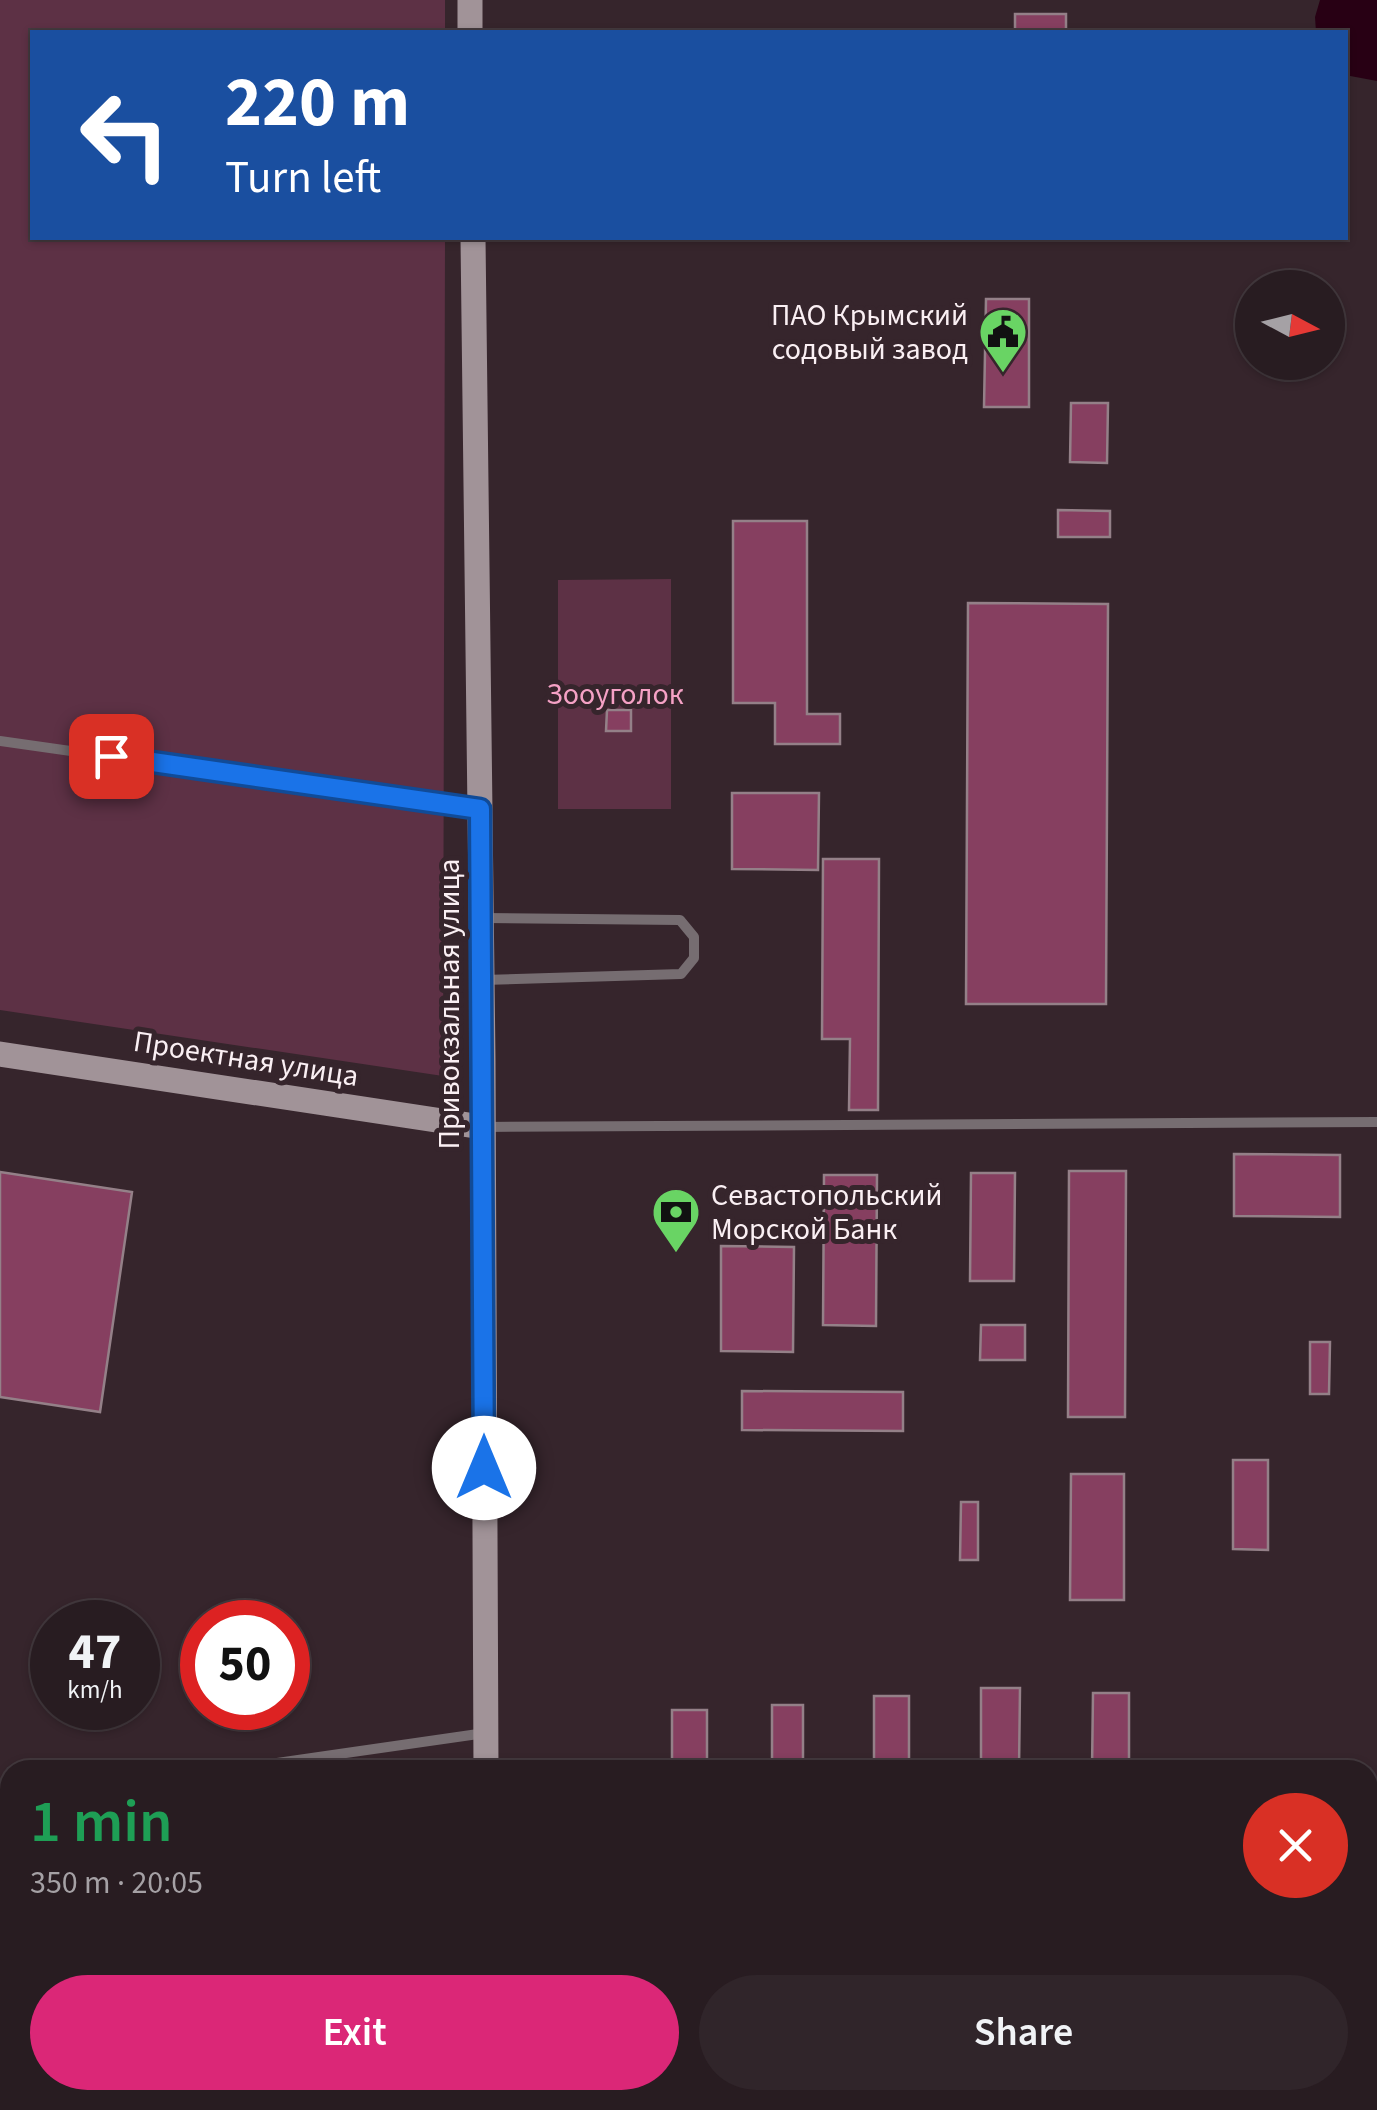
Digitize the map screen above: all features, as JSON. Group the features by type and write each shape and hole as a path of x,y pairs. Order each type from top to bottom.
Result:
{"main road":[{"path":"470,0 470,30"},
{"name":"Привокзальная улица","path":"473,240 486,1760"},
{"name":"Проектная улица","path":"0,1054 482,1127"}],"lane":[{"path":"0,740 480,809"},
{"path":"481,918 680,920 694,937 694,958 681,974 482,980"},
{"path":"482,1127 1377,1122"},
{"path":"298,1760 486,1733"}],"green space":[{"path":"0,0 445,0 445,30 30,30 30,240 445,240 443,1076 0,1010"},
{"name":"Зооуголок","path":"671,579 671,809 558,809 558,580"}],"shaded area":[{"path":"1320,0 1377,0 1377,81 1348,76 1348,30 1316,30"}],"building":[{"path":"1015,14 1066,14 1066,30 1015,30"},
{"path":"986,299 1029,299 1029,407 984,407"},
{"path":"1071,403 1108,403 1107,463 1070,462"},
{"path":"1058,510 1110,511 1110,537 1058,537"},
{"path":"733,521 807,521 807,714 840,714 840,744 775,744 775,703 733,703"},
{"path":"968,603 1108,604 1106,1004 966,1004"},
{"path":"607,710 631,710 631,731 606,731"},
{"path":"732,793 819,793 818,870 732,869"},
{"path":"823,859 879,859 878,1110 849,1110 850,1039 822,1039"},
{"path":"1234,1154 1340,1155 1340,1217 1234,1216"},
{"path":"1069,1171 1126,1171 1125,1417 1068,1417"},
{"path":"0,1172 132,1192 100,1412 0,1397"},
{"path":"971,1173 1015,1173 1014,1281 970,1281"},
{"path":"824,1175 877,1175 876,1326 823,1325"},
{"path":"721,1246 794,1247 793,1352 721,1351"},
{"path":"981,1325 1025,1325 1025,1360 980,1360"},
{"path":"1310,1342 1330,1342 1329,1394 1310,1394"},
{"path":"742,1391 903,1392 903,1431 742,1430"},
{"path":"1233,1460 1268,1460 1268,1550 1233,1549"},
{"path":"1071,1474 1124,1474 1124,1600 1070,1600"},
{"path":"961,1502 978,1502 978,1560 960,1560"},
{"path":"981,1688 1020,1688 1019,1760 981,1760"},
{"path":"1093,1693 1129,1693 1129,1760 1092,1760"},
{"path":"874,1696 909,1696 909,1760 874,1760"},
{"path":"772,1705 803,1705 803,1760 772,1760"},
{"path":"672,1710 707,1710 707,1760 672,1760"}],"place":[{"name":"ПАО Крымский содовый завод","path":"1003,374"},
{"name":"Севастопольский Морской Банк","path":"676,1254"}],"route":[{"path":"111,756 480,809 484,1468"}]}
